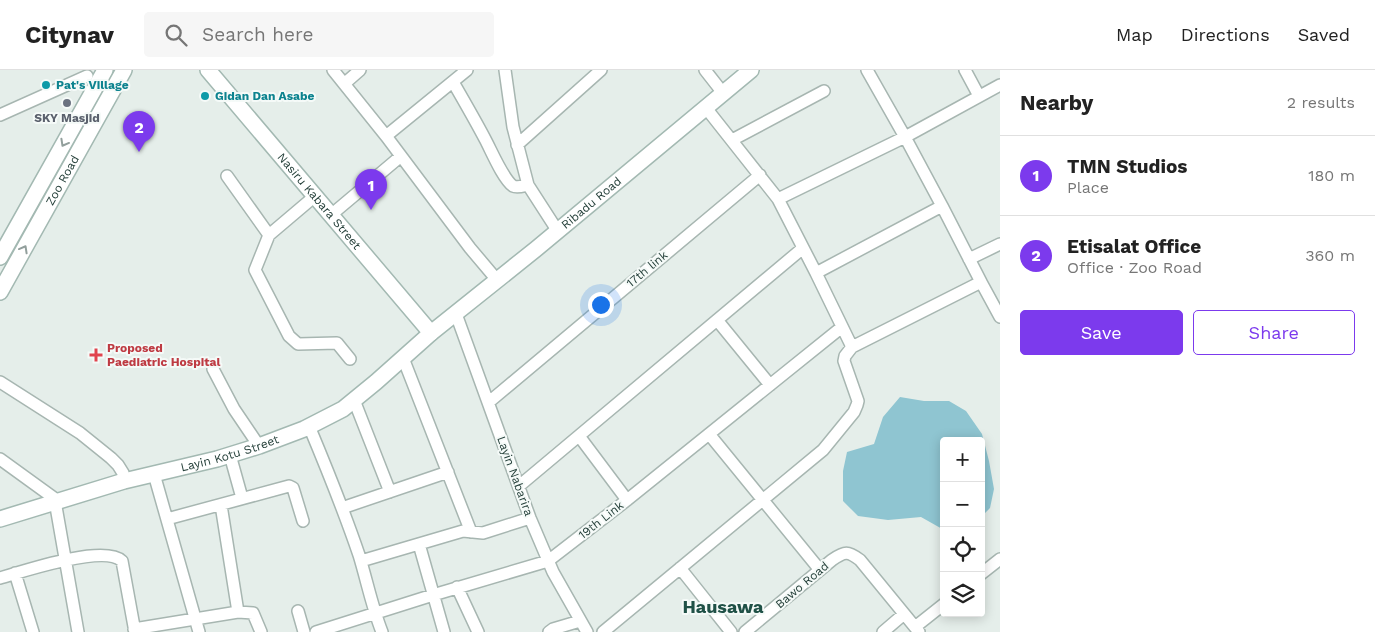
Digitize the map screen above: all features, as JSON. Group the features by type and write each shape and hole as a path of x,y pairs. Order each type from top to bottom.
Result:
{"street":[{"name":"Zoo Road","path":"0,257 88,79 105,70"},
{"name":"Zoo Road","path":"0,292 124,70"},
{"name":"Nasiru Kabara Street","path":"208,70 431,333"},
{"path":"333,70 386,136 470,248 497,280"},
{"path":"344,84 360,70"},
{"path":"386,136 467,70"},
{"path":"505,70 517,145 528,185 557,230"},
{"path":"517,145 601,70"},
{"path":"705,70 723,93"},
{"name":"Ribadu Road","path":"431,333 751,70"},
{"path":"867,70 905,137 1000,318"},
{"path":"965,70 979,96"},
{"path":"0,115 88,79 107,100"},
{"path":"453,82 500,168 510,182 517,187 528,185"},
{"path":"778,199 905,137 1000,85"},
{"path":"732,140 824,91"},
{"path":"706,108 778,199 852,346"},
{"path":"331,215 401,156"},
{"name":"17th link","path":"489,402 760,174"},
{"path":"227,176 269,235"},
{"path":"315,196 269,235 255,270 289,336 298,344 337,343 350,359"},
{"path":"816,273 942,206"},
{"path":"969,259 1000,244"},
{"path":"518,486 803,248"},
{"path":"603,632 823,450 854,412 857,405 858,401 844,360 852,346 981,282"},
{"name":"Layin Nabarira","path":"456,314 530,518 553,572 587,632"},
{"path":"717,320 770,385"},
{"name":"19th Link","path":"320,631 548,561 842,327"},
{"name":"Layin Kotu Street","path":"0,519 124,481 230,455 259,446 309,426 343,409 431,333"},
{"path":"403,358 471,532"},
{"path":"213,368 234,409 259,446"},
{"path":"0,382 80,433 118,465 123,473 124,481"},
{"path":"354,400 390,492"},
{"path":"309,426 342,508 361,562 374,614 382,632"},
{"path":"709,434 820,570"},
{"path":"578,436 627,500"},
{"path":"230,455 242,498"},
{"path":"0,459 57,501 78,632"},
{"path":"342,508 448,472"},
{"path":"154,474 198,632"},
{"path":"167,519 291,486 303,521"},
{"path":"221,504 238,612"},
{"path":"361,562 463,532 483,532 530,518"},
{"path":"419,544 444,632"},
{"name":"Bawo Road","path":"745,632 841,554 850,553 860,560 917,630"},
{"path":"0,578 65,559 101,556 118,557 122,561 134,631 238,612 253,613 261,632"},
{"path":"983,572 1000,558"},
{"path":"680,568 731,632"},
{"path":"15,574 33,632"},
{"path":"457,588 478,632"},
{"path":"917,630 940,608"},
{"path":"298,612 304,632"},
{"path":"883,632 904,614"},
{"path":"549,632 580,621"}],"water":[{"path":"900,397 924,401 949,401 966,411 982,434 983,437 940,437 940,528 921,517 888,520 858,516 843,501 843,471 847,452 874,444 883,417"},
{"path":"985,446 994,489 990,508 985,513"}],"place":[{"name":"Pat's Village","path":"46,85"},
{"name":"Gidan Dan Asabe","path":"205,96"},
{"name":"SKY Masjid","path":"67,103"},
{"name":"Etisalat Office","path":"139,152"},
{"name":"TMN Studios","path":"371,210"},
{"name":"Proposed Paediatric Hospital","path":"96,355"}],"district":[{"name":"Hausawa","path":"723,607"}]}
